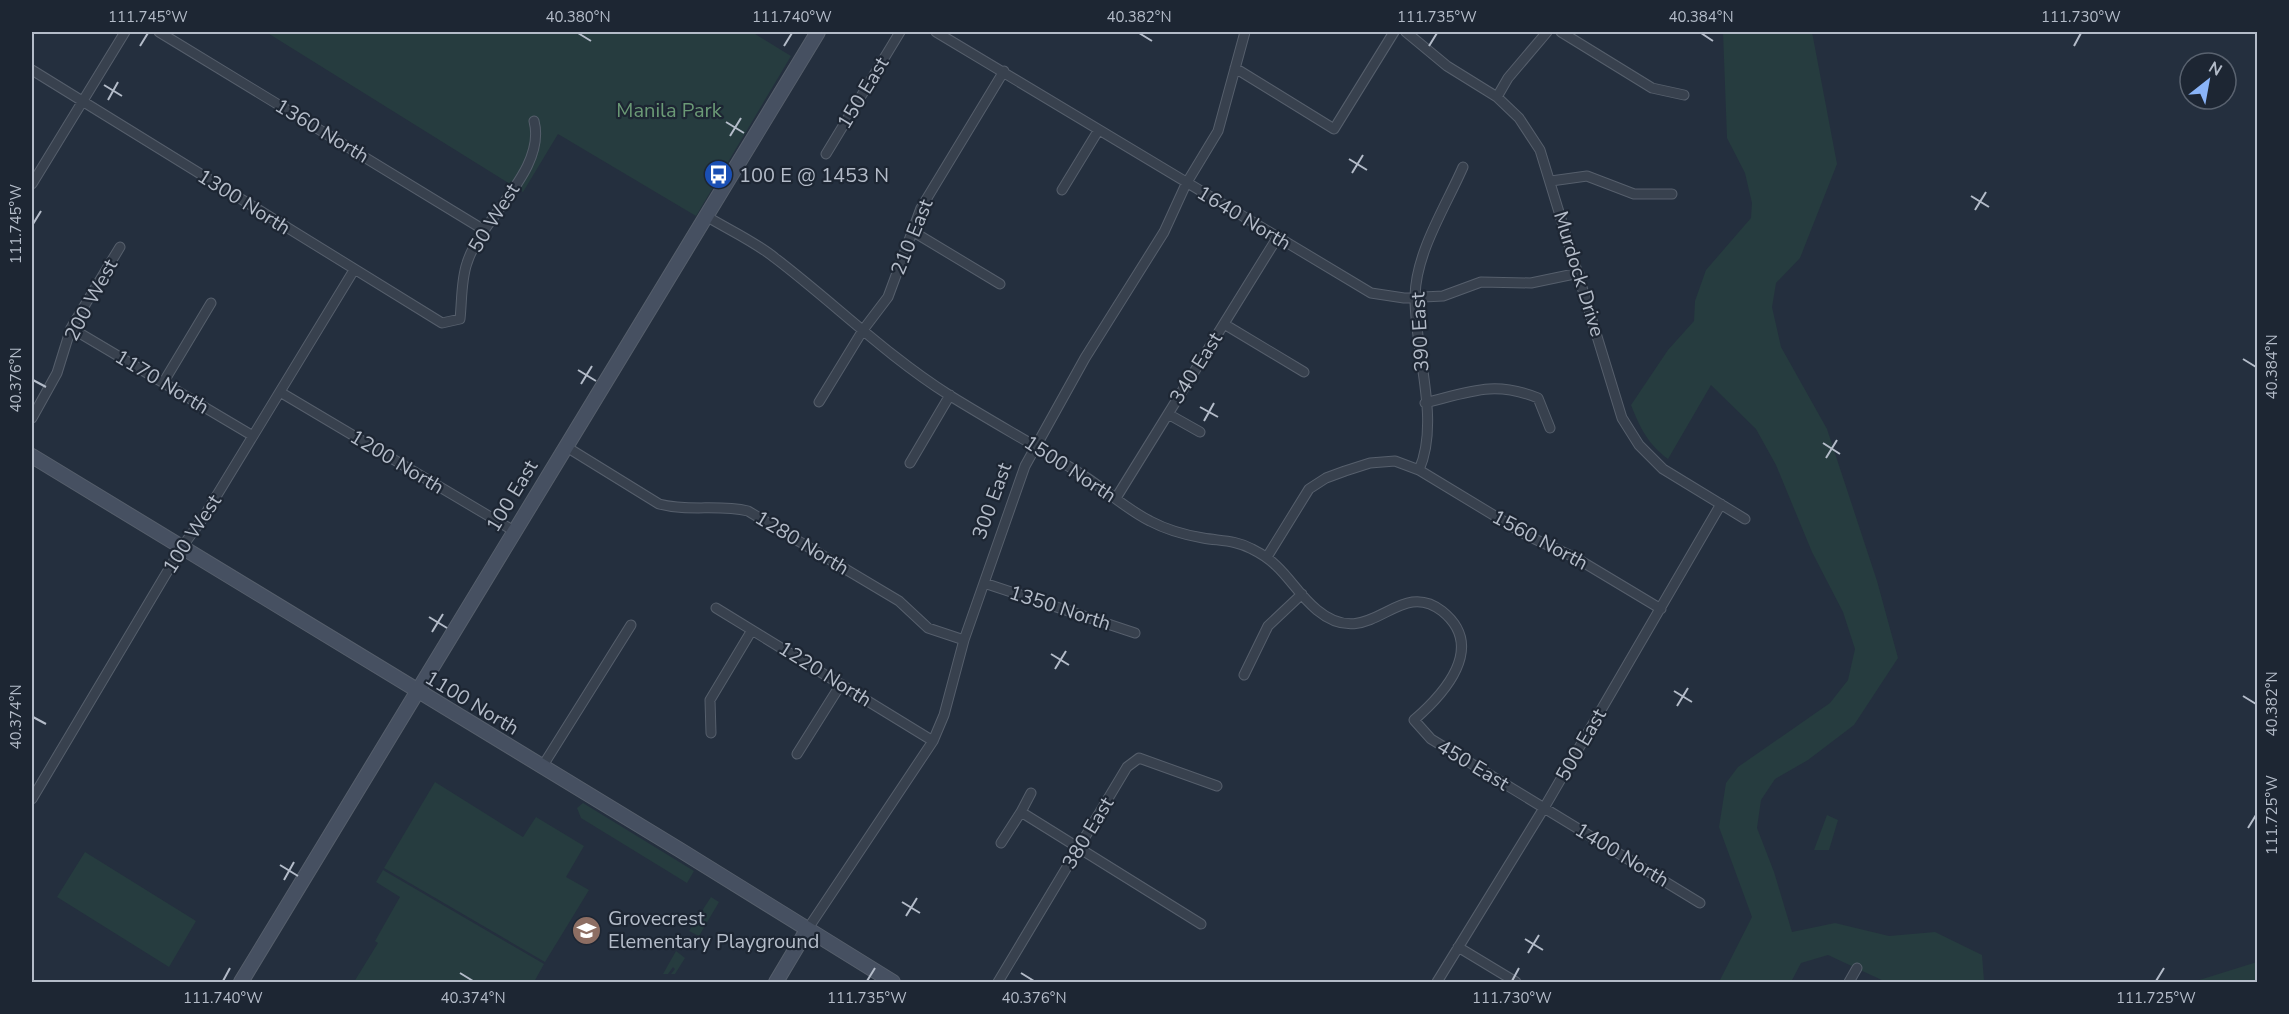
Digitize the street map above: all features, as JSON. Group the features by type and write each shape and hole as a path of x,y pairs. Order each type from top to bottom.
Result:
{"main road":[{"name":"100 East","path":"241,982 818,32"},
{"name":"1100 North","path":"32,456 893,982"},
{"name":"300 East","path":"776,982 807,930"}],"street":[{"path":"32,184 125,32"},
{"name":"1360 North","path":"159,32 484,230"},
{"name":"150 East","path":"826,154 900,32"},
{"name":"1640 North","path":"936,32 1371,293 1404,298 1443,296 1481,282 1531,283 1579,273"},
{"name":"300 East","path":"807,930 933,741 944,716 964,640 1017,483 1035,445 1164,232 1186,184 1218,131 1245,32"},
{"path":"1235,68 1334,129 1394,32"},
{"name":"Murdock Drive","path":"1406,32 1447,66 1497,97 1519,118 1540,150 1622,417 1639,445 1664,469 1745,519"},
{"path":"1497,97 1509,78 1547,32"},
{"path":"1561,32 1652,88 1684,95"},
{"name":"1300 North","path":"32,70 442,323 460,319"},
{"name":"210 East","path":"819,402 862,330 888,297 921,208 1004,71"},
{"name":"50 West","path":"460,319 466,264 484,230 530,160 537,134 534,121"},
{"path":"1062,190 1098,131"},
{"name":"390 East","path":"1419,470 1428,438 1415,296 1423,257 1464,167"},
{"path":"1551,181 1587,176 1634,194 1672,194"},
{"name":"1500 North","path":"706,216 773,256 862,330 950,396 1035,445 1149,521 1178,532 1231,541 1267,557 1282,569 1318,611 1340,624 1363,624 1400,604 1414,602 1429,604 1452,622"},
{"path":"912,231 1000,284"},
{"name":"340 East","path":"1116,498 1277,238"},
{"name":"200 West","path":"32,418 57,374 71,328 120,247"},
{"name":"100 West","path":"32,799 182,547 203,518 354,270"},
{"path":"163,383 211,303"},
{"path":"1224,324 1304,372"},
{"name":"1170 North","path":"71,328 253,436"},
{"path":"1425,403 1496,386 1520,390 1538,398 1550,428"},
{"name":"1200 North","path":"280,392 514,531"},
{"path":"910,464 950,396"},
{"path":"1168,414 1200,432"},
{"name":"1280 North","path":"565,446 659,504 675,508 728,506 748,511 899,601 928,628 964,640"},
{"name":"1560 North","path":"1267,557 1309,489 1326,478 1370,463 1395,461 1419,470 1528,536 1576,558 1661,609"},
{"name":"500 East","path":"1437,982 1544,808 1721,504"},
{"name":"1350 North","path":"984,584 1135,633"},
{"path":"1244,675 1268,626 1302,594"},
{"name":"1220 North","path":"716,608 933,741"},
{"name":"450 East","path":"1452,622 1461,649 1455,676 1414,720 1431,739 1544,808"},
{"path":"542,766 631,626"},
{"path":"711,733 710,700 753,630"},
{"path":"797,754 841,684"},
{"name":"380 East","path":"998,982 1127,767 1139,758 1217,786"},
{"path":"1001,843 1031,793"},
{"name":"1400 North","path":"1544,808 1700,903"},
{"path":"1021,812 1201,924"},
{"path":"1458,947 1516,982"},
{"path":"1848,982 1857,968"}],"green space":[{"name":"Manila Park","path":"266,32 752,32 791,56 696,216 558,134 523,192"},
{"path":"1723,32 1812,32 1837,164 1800,258 1776,283 1772,307 1781,347 1827,429 1877,581 1898,658 1854,725 1808,760 1775,779 1761,800 1757,828 1774,872 1792,932 1835,923 1889,936 1935,932 1982,955 1984,981 1990,982 1886,982 1828,955 1801,963 1791,982 1719,982 1752,917 1719,827 1726,783 1738,767 1830,703 1848,680 1855,649 1843,612 1812,552 1776,465 1756,429 1711,385 1668,459 1645,435 1631,405 1668,350 1694,321 1695,301 1706,270 1751,218 1752,203 1745,173 1727,138"},
{"path":"435,782 523,837 536,817 584,846 566,877 589,890 545,962 384,868"},
{"path":"583,803 694,871 687,883 581,818 577,808"},
{"path":"1827,815 1838,820 1829,850 1814,850"},
{"path":"85,852 196,921 169,967 57,897"},
{"path":"383,870 544,964 534,982 354,982 378,943 375,941 400,897 376,882"},
{"path":"711,897 719,902 699,936 689,931"},
{"path":"676,951 685,958 675,974 671,974 675,969 673,967 668,974 663,974"},
{"path":"2257,962 2257,982 2193,982"}],"place":[{"name":"100 E @ 1453 N","path":"718,175"},
{"name":"Grovecrest Elementary Playground","path":"587,930"}]}
